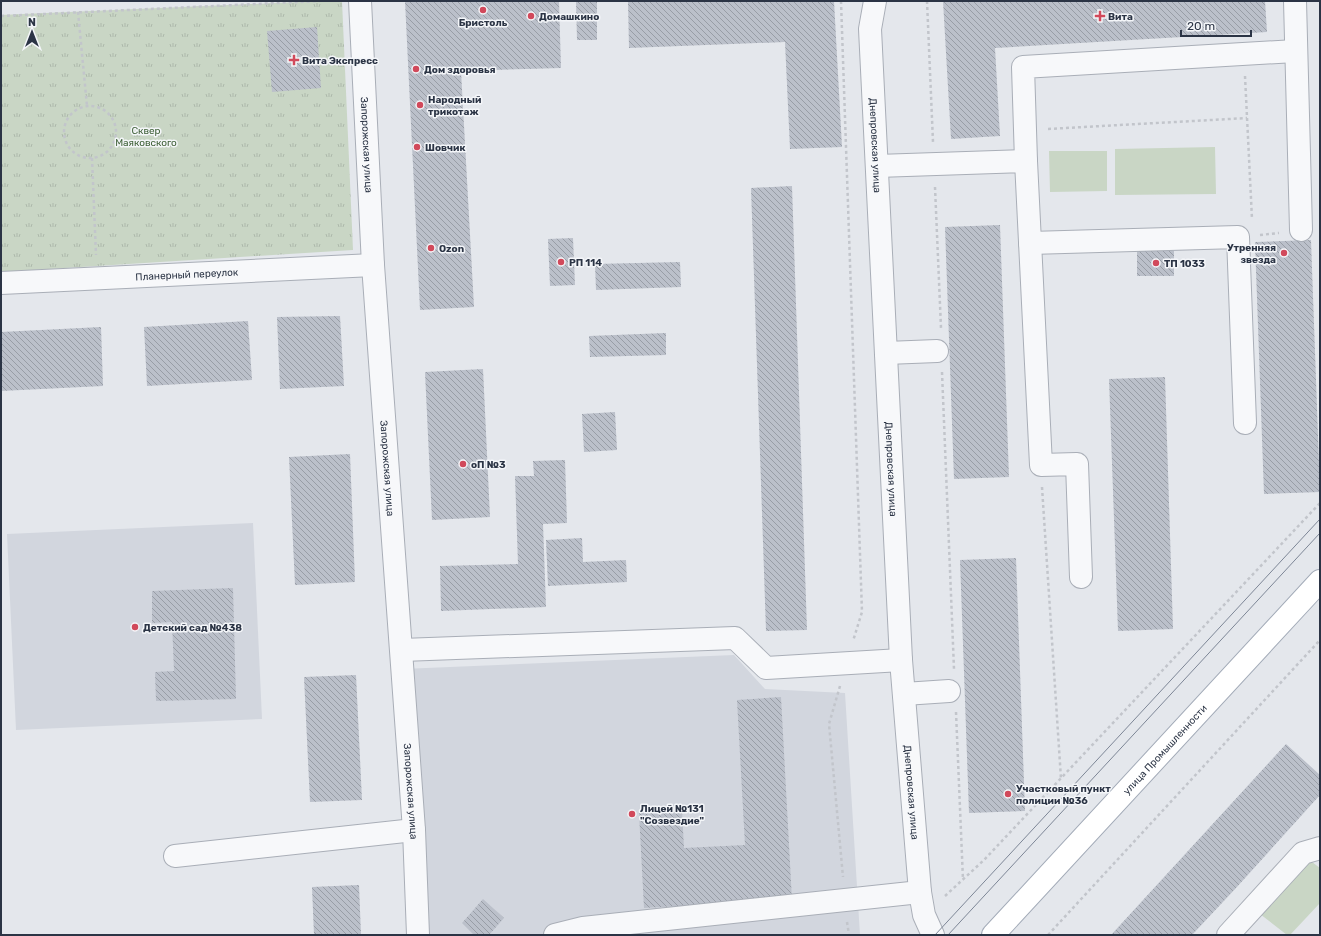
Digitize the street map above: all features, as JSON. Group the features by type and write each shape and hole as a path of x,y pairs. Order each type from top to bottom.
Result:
{"main road":[{"name":"улица Промышленности","path":"993,935 1320,581"}],"street":[{"name":"Запорожская улица","path":"360,1 373,265 402,650 414,830 418,935"},
{"name":"Днепровская улица","path":"875,1 870,29 901,660 920,892 924,916 933,935"},
{"path":"1295,1 1295,51 1301,230"},
{"path":"1082,577 1077,464 1041,465 1026,161 1023,67 1295,51"},
{"path":"877,166 1026,161"},
{"path":"1030,243 1245,236 1245,423"},
{"name":"Планерный переулок","path":"1,283 373,265"},
{"path":"886,353 937,351"},
{"path":"402,650 735,638 766,668 901,660"},
{"path":"904,694 949,691"},
{"path":"174,856 414,830"},
{"path":"1228,935 1303,852 1320,848"},
{"path":"555,935 583,928 920,892"}],"path":[{"path":"1,16 320,1"},
{"path":"841,1 862,612 829,724 849,935"},
{"path":"927,1 941,347 937,351 942,357 955,687 949,691 955,698 963,880"},
{"path":"78,12 87,106"},
{"path":"1244,70 1247,118 1245,236 1301,230"},
{"path":"87,106 98,106 105,110 111,116 117,132 111,147 105,154 92,158 79,156 66,143 64,134 64,126 68,117 74,111 87,106"},
{"path":"1025,130 1247,118"},
{"path":"92,158 97,278"},
{"path":"1041,465 1061,780"},
{"path":"924,916 984,860 1061,780 1320,503"},
{"path":"1048,935 1320,640"}],"shaded area":[{"name":"Детский сад №438","path":"253,523 262,719 16,730 7,534"},
{"name":"Лицей №131 \"Созвездие\"","path":"734,655 765,689 845,693 860,935 418,935 402,669"}],"green space":[{"name":"Сквер Маяковского","path":"342,1 353,250 1,272 1,15"},
{"path":"1215,147 1216,194 1115,195 1115,149"},
{"path":"1049,151 1107,151 1107,191 1050,192"},
{"path":"1308,859 1320,868 1320,903 1290,935 1287,935 1260,914"}],"building":[{"path":"405,1 559,1 561,68 461,71 474,307 420,310"},
{"path":"576,1 597,1 597,40 577,40"},
{"path":"628,1 834,1 842,147 790,149 785,42 629,48"},
{"path":"943,1 1265,1 1267,32 995,48 1000,136 951,139"},
{"name":"Вита Экспресс","path":"317,27 321,88 272,92 267,31"},
{"path":"792,186 807,630 766,631 751,188"},
{"path":"1000,225 1009,477 954,479 945,227"},
{"name":"РП 114","path":"573,238 575,285 550,286 548,239"},
{"path":"1311,240 1320,492 1264,494 1255,242"},
{"name":"ТП 1033","path":"1137,250 1174,251 1174,276 1137,276"},
{"path":"680,262 681,287 596,290 595,264"},
{"path":"340,316 344,386 280,389 277,317"},
{"path":"248,321 252,380 147,386 144,327"},
{"path":"101,327 103,386 1,391 1,332"},
{"path":"666,333 666,355 590,357 589,336"},
{"path":"483,369 490,517 432,520 425,372"},
{"path":"1165,377 1173,629 1118,631 1109,379"},
{"path":"615,412 617,450 584,452 582,414"},
{"path":"350,454 355,582 295,585 289,457"},
{"path":"565,460 567,523 543,524 546,607 441,611 440,566 518,564 515,476 534,476 533,461"},
{"path":"582,538 583,562 626,560 627,582 548,586 546,540"},
{"path":"1016,558 1025,811 969,813 960,560"},
{"path":"233,588 236,699 156,701 155,672 174,671 172,622 152,623 152,591"},
{"path":"356,675 362,800 310,802 304,677"},
{"path":"781,697 792,900 644,908 639,813 682,811 684,848 745,845 737,700"},
{"path":"1286,744 1320,775 1320,795 1236,888 1192,935 1111,935"},
{"path":"359,885 361,935 314,935 312,887"},
{"path":"483,899 504,918 489,935 474,935 462,923"}],"tram line":[{"path":"935,935 1320,519"},
{"path":"948,935 1320,533"}],"place":[{"name":"Бристоль","path":"483,10"},
{"name":"Домашкино","path":"531,16"},
{"name":"Вита","path":"1100,16"},
{"name":"Вита Экспресс","path":"294,60"},
{"name":"Дом здоровья","path":"416,69"},
{"name":"Народный трикотаж","path":"420,105"},
{"name":"Шовчик","path":"417,147"},
{"name":"Ozon","path":"431,248"},
{"name":"Утренняя звезда","path":"1284,253"},
{"name":"РП 114","path":"561,262"},
{"name":"ТП 1033","path":"1156,263"},
{"name":"оП №3","path":"463,464"},
{"name":"Детский сад №438","path":"135,627"},
{"name":"Участковый пункт полиции №36","path":"1008,794"},
{"name":"Лицей №131 \"Созвездие\"","path":"632,814"}]}
